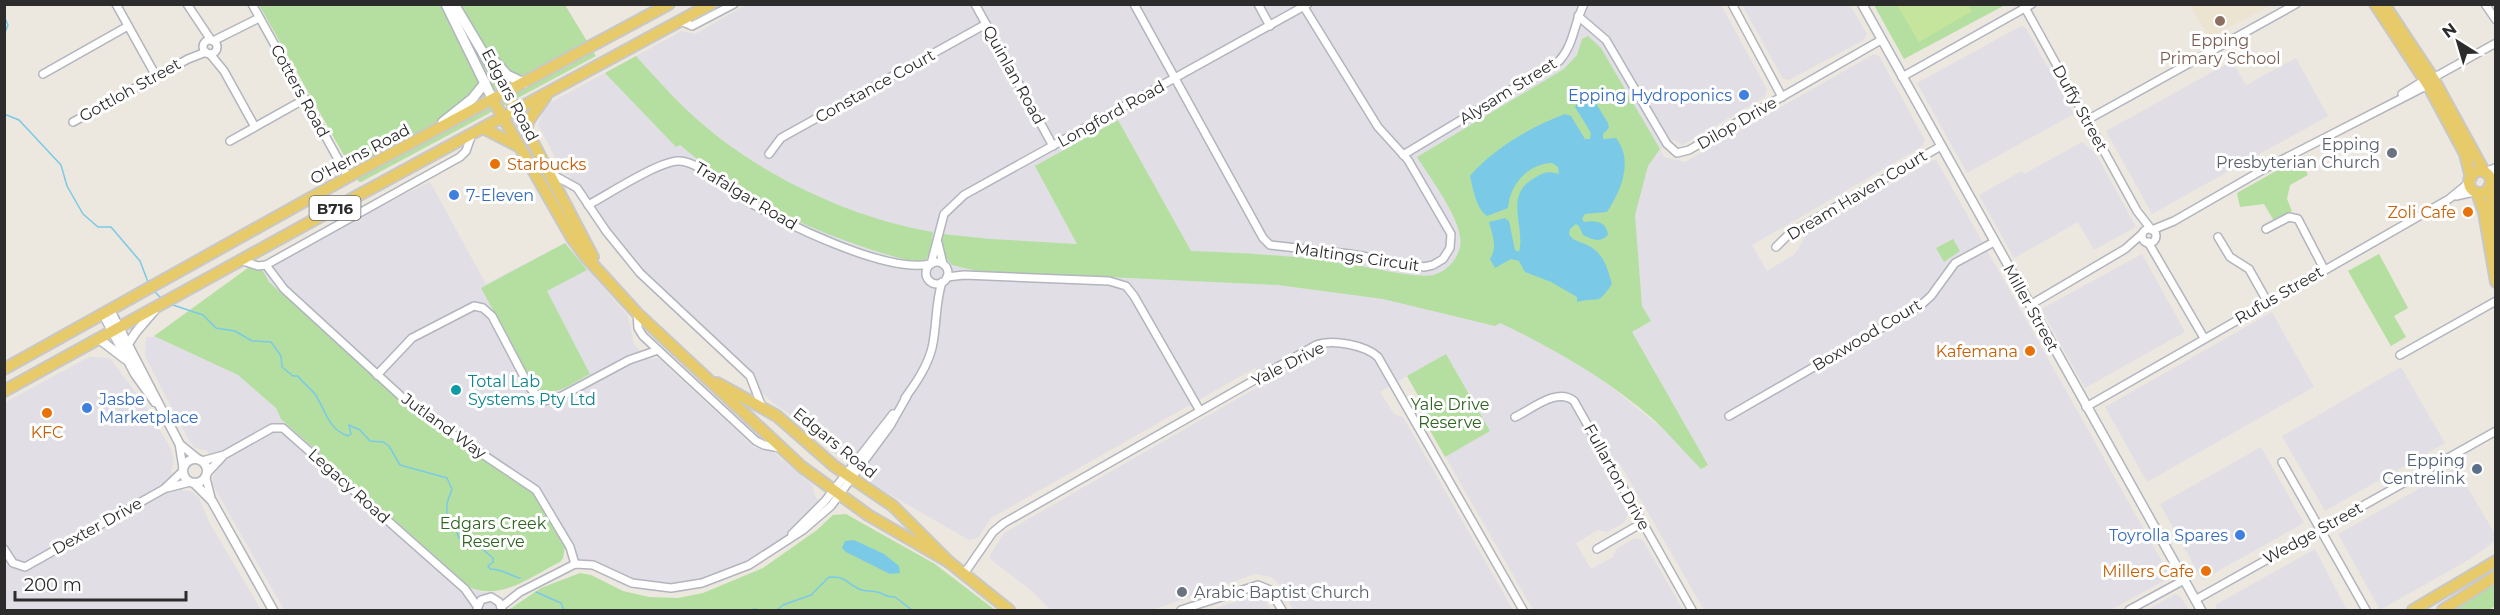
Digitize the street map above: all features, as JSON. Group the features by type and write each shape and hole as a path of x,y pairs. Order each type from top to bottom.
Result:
{"main road":[{"name":"Edgars Road","path":"446,4 493,100 572,238 611,285 637,313 780,448 836,493 949,562"},
{"name":"Edgars Road","path":"454,4 507,93 583,241 611,285"},
{"name":"O'Herns Road","path":"4,369 348,177 669,4"},
{"name":"B716","path":"4,391 711,4"},
{"path":"2375,4 2490,176 2496,235"},
{"path":"2384,4 2428,81 2465,154 2473,186 2484,213 2496,282"},
{"path":"476,41 507,75 524,83"},
{"path":"425,136 472,99 485,83"},
{"path":"526,129 529,120 548,93"},
{"path":"483,128 521,148"},
{"path":"2473,186 2477,172 2490,176"},
{"path":"2473,186 2483,193 2490,176"},
{"name":"Edgars Road","path":"690,363 725,388 777,416 849,476 900,512 949,562 1009,610"},
{"path":"2462,581 2496,551"},
{"path":"2413,610 2496,561"},
{"path":"2443,610 2496,576"}],"street":[{"path":"116,4 156,76"},
{"path":"187,4 255,127"},
{"name":"Cotters Road","path":"252,4 348,177"},
{"path":"681,21 692,26 734,4"},
{"name":"Quinlan Road","path":"975,4 1053,146"},
{"path":"1134,4 1175,78"},
{"path":"1258,4 1270,26"},
{"name":"Alysam Street","path":"1403,155 1559,61 1568,52 1578,16 1584,4"},
{"path":"1731,4 1782,97"},
{"name":"Miller Street","path":"1862,4 2201,610"},
{"path":"2087,120 2296,4"},
{"path":"2485,4 2496,20"},
{"name":"Longford Road","path":"929,279 927,270 938,243 941,222 944,214 956,201 1306,6"},
{"name":"Maltings Circuit","path":"1175,78 1263,238 1270,245 1350,254 1424,267 1433,266 1443,259 1450,248 1451,234 1403,155 1378,127 1306,6"},
{"path":"1902,77 2027,6"},
{"name":"Duffy Street","path":"2027,6 2151,237 2160,261 2204,338"},
{"name":"Dilop Drive","path":"1578,16 1606,40 1673,151 1681,153 1881,40"},
{"name":"Gottloh Street","path":"73,122 259,18"},
{"name":"Constance Court","path":"769,154 781,138 986,24"},
{"path":"43,74 128,26"},
{"path":"2030,305 2125,249 2151,237 2174,221 2266,168 2388,104 2496,43"},
{"path":"230,141 305,99"},
{"path":"240,260 258,266 266,265 460,158 466,151 472,134"},
{"name":"Dream Haven Court","path":"1776,247 1789,234 1941,146"},
{"name":"Trafalgar Road","path":"588,205 669,162 688,162 786,222 845,248 909,266 929,279"},
{"path":"550,173 574,186 640,273 750,376 762,407"},
{"name":"Rufus Street","path":"2088,409 2204,338 2473,186"},
{"name":"Duffy Street","path":"2137,211 2142,234 2151,237"},
{"path":"2266,229 2289,217 2298,219 2324,269"},
{"path":"2125,249 2142,234"},
{"path":"2218,237 2230,257 2249,269 2267,302"},
{"name":"Boxwood Court","path":"1729,416 1921,305 1931,296 1955,263 1994,242"},
{"name":"Longford Road","path":"938,243 945,265 944,280"},
{"name":"Jutland Way","path":"266,265 284,289 415,409 536,490 570,547 575,564"},
{"path":"945,265 964,275"},
{"name":"Trafalgar Road","path":"909,266 945,265"},
{"path":"936,302 929,279 944,280 964,275 1109,281 1126,286 1200,411"},
{"path":"520,592 502,609 497,600 520,592 575,564 592,565 632,583 671,588 691,586 749,565 816,520 907,396 927,364 932,347 936,302 944,280"},
{"path":"2400,355 2496,301"},
{"path":"128,344 158,306"},
{"path":"377,375 412,338 474,306 483,308 492,316 530,388 543,401 558,398 629,360 658,351"},
{"path":"106,312 130,364 164,415"},
{"path":"637,313 638,328 658,351 756,441 780,448"},
{"path":"116,330 128,344 152,387 179,443 185,478 212,501"},
{"path":"99,339 130,364"},
{"path":"629,360 643,348 646,339"},
{"name":"Yale Drive","path":"964,574 998,526 1316,345 1331,342 1373,353 1402,397 1523,610"},
{"name":"Fullarton Drive","path":"1515,417 1557,396 1569,397 1574,401 1692,610"},
{"name":"Legacy Road","path":"200,460 224,455 272,428 283,428 465,589 477,608"},
{"name":"Wedge Street","path":"2195,600 2495,431"},
{"path":"179,443 207,466 212,501 273,610"},
{"name":"Legacy Road","path":"207,475 224,455"},
{"path":"183,469 190,460 200,460"},
{"path":"2282,462 2366,610"},
{"name":"Dexter Drive","path":"164,489 183,469"},
{"path":"192,483 201,482 207,475"},
{"name":"Dexter Drive","path":"4,549 13,563 24,567 164,489 192,483"},
{"path":"1597,549 1642,523"},
{"path":"2129,610 2184,580"},
{"path":"1181,610 1258,585 1270,590 1282,610"},
{"name":"Legacy Road","path":"465,589 485,598 497,600"},
{"path":"477,608 485,598"}],"shaded area":[{"path":"746,5 1721,5 1767,89 1765,97 1682,145 1674,140 1660,149 1664,157 1685,162 1874,54 1879,56 1925,140 1923,146 1752,245 1767,271 1795,254 1808,232 1933,160 1937,161 2169,574 2167,579 2111,610 1704,610 1620,464 1605,473 1628,514 1625,522 1607,532 1598,530 1576,543 1591,569 1613,557 1616,549 1635,538 1643,540 1683,610 1533,610 1418,409 1420,399 1407,376 1380,392 1394,414 1403,417 1513,610 1293,610 1282,587 1277,582 1271,577 1255,574 1152,610 1051,610 1033,592 990,559 990,555 1004,533 1263,384 1269,392 1255,368 991,518 978,538 969,540 870,483 868,471 849,456 839,457 791,415 773,403 641,278 603,233 570,176 564,174 538,125 546,105 682,31 695,34","holes":["1539,340 1672,402 1708,466 1599,377"]},
{"path":"1742,5 1850,5 1867,34 1864,40 1789,80 1783,79"},
{"name":"Epping Primary School","path":"2190,5 2271,5 2209,38"},
{"path":"2021,26 2026,28 2074,114 1967,173 1917,83"},
{"path":"2296,58 2328,116 2152,214 2106,131 2232,61 2246,85"},
{"path":"2082,142 2096,154 2136,227 2094,250 2078,222 2014,258 1979,195 2022,171 2024,174"},
{"path":"430,182 486,284 565,243 628,316 634,344 647,359 658,358 754,447 773,452 812,485 816,498 833,512 825,515 762,562 714,583 682,592 650,591 624,586 593,569 579,567 572,569 565,548 542,505 530,490 416,414 269,282 263,271 367,213"},
{"path":"2142,254 2185,332 2085,388 2041,309"},
{"path":"2272,312 2314,387 2147,482 2105,407"},
{"path":"146,337 156,337 238,375 276,408 282,419 471,588 482,592 494,592 506,610 284,610 213,485 213,477 217,468 207,451 196,448 190,442 145,356"},
{"path":"89,357 110,358 146,406 171,449 174,461 171,471 183,490 192,492 199,498 209,522 261,610 5,610 4,403"},
{"path":"2401,367 2445,443 2325,511 2282,436"},
{"path":"2261,447 2304,523 2202,580 2160,504"},
{"path":"2456,468 2495,534 2495,541 2470,559 2380,610 2338,534"},
{"path":"2315,549 2347,610 2218,610 2215,605"},
{"path":"2175,594 2180,596 2189,610 2147,610"},
{"path":"1254,596 1265,600 1271,610 1210,610"}],"green space":[{"path":"259,5 565,5 596,56 359,182"},
{"path":"1874,5 2005,5 1904,59"},
{"path":"1897,5 1968,5 1972,11 1919,42"},
{"path":"1588,36 1601,48 1660,149 1648,166 1635,215 1642,306 1651,321 1632,332 1708,465 1701,469 1653,419 1635,404 1560,354 1500,323 1495,326 1383,299 1278,285 977,271 952,265 942,253 942,234 1077,244 1035,166 1118,120 1191,251 1315,259 1413,275 1433,275 1450,265 1460,247 1460,237 1452,214 1417,157 1564,69 1577,55 1582,39"},
{"path":"636,56 695,118 740,153 766,169 819,197 848,208 876,218 933,232 932,244 925,261 910,261 878,252 817,230 760,202 706,166 680,145 676,147 605,73"},
{"path":"2299,158 2308,175 2290,185 2287,199 2292,211 2274,221 2264,204 2240,207 2237,193"},
{"path":"1953,239 1960,251 1944,262 1936,248"},
{"path":"565,243 587,270 547,291 590,374 563,389 549,392 535,387 481,288"},
{"path":"2379,254 2408,308 2394,316 2406,337 2391,346 2348,271"},
{"name":"Edgars Creek Reserve","path":"252,265 263,271 269,282 416,414 535,494 565,547 560,562 506,589 483,591 471,588 281,419 276,408 238,375 154,336"},
{"name":"Yale Drive Reserve","path":"1446,354 1490,431 1445,457 1418,409 1420,399 1407,376"},
{"name":"Edgars Creek Reserve","path":"846,514 935,564 995,610 510,609 541,588 580,573 591,575 623,591 649,597 678,598 703,593 763,568 817,530 833,515"},
{"path":"2495,581 2495,606 2489,610 2452,610"}],"water":[{"path":"1583,92 1589,92 1608,123 1609,128 1603,134 1603,139 1616,138 1624,156 1625,166 1621,185 1607,212 1585,214 1582,219 1584,222 1592,221 1603,224 1608,235 1596,240 1583,235 1576,224 1570,229 1569,234 1572,238 1591,247 1601,256 1612,284 1600,298 1577,302 1577,297 1551,282 1525,272 1519,261 1511,259 1495,268 1490,259 1494,245 1489,222 1505,218 1509,221 1515,250 1519,252 1520,232 1517,212 1520,193 1526,184 1542,174 1549,172 1559,174 1558,167 1552,163 1543,164 1528,171 1516,183 1508,208 1487,216 1478,203 1470,176 1479,166 1514,139 1565,114 1571,116 1585,139 1590,139 1591,133 1575,107"},
{"path":"854,540 884,554 899,566 900,573 890,574 842,548 845,541"}],"waterway":[{"path":"4,16 8,25 4,35"},
{"path":"4,114 19,120 61,165 67,186 83,214 98,227 111,227 140,261 148,282"},
{"path":"154,291 161,298"},
{"path":"173,305 203,315 216,328 235,331 252,341 271,342 281,356 282,367 293,376 298,376 315,394 328,419 341,433 348,436 351,434 349,425 360,430 370,441 383,442 389,446 400,465 447,478 452,489 447,503 447,516 451,518 459,538 475,543 493,558 493,562 488,566 490,569 520,578"},
{"path":"777,610 783,605 811,595 829,577 843,579 861,590 875,591 895,597 912,610"},
{"path":"536,592 561,603 564,610"},
{"path":"751,610 758,610"}],"place":[{"name":"Epping Primary School","path":"2220,21"},
{"name":"Epping Hydroponics","path":"1744,95"},
{"name":"Epping Presbyterian Church","path":"2392,153"},
{"name":"Starbucks","path":"495,164"},
{"name":"7-Eleven","path":"454,195"},
{"name":"Zoli Cafe","path":"2468,212"},
{"name":"Kafemana","path":"2030,351"},
{"name":"Total Lab Systems Pty Ltd","path":"456,390"},
{"name":"Jasbe Marketplace","path":"87,408"},
{"name":"KFC","path":"47,413"},
{"name":"Epping Centrelink","path":"2477,469"},
{"name":"Toyrolla Spares","path":"2240,535"},
{"name":"Millers Cafe","path":"2206,571"},
{"name":"Arabic Baptist Church","path":"1182,592"}]}
